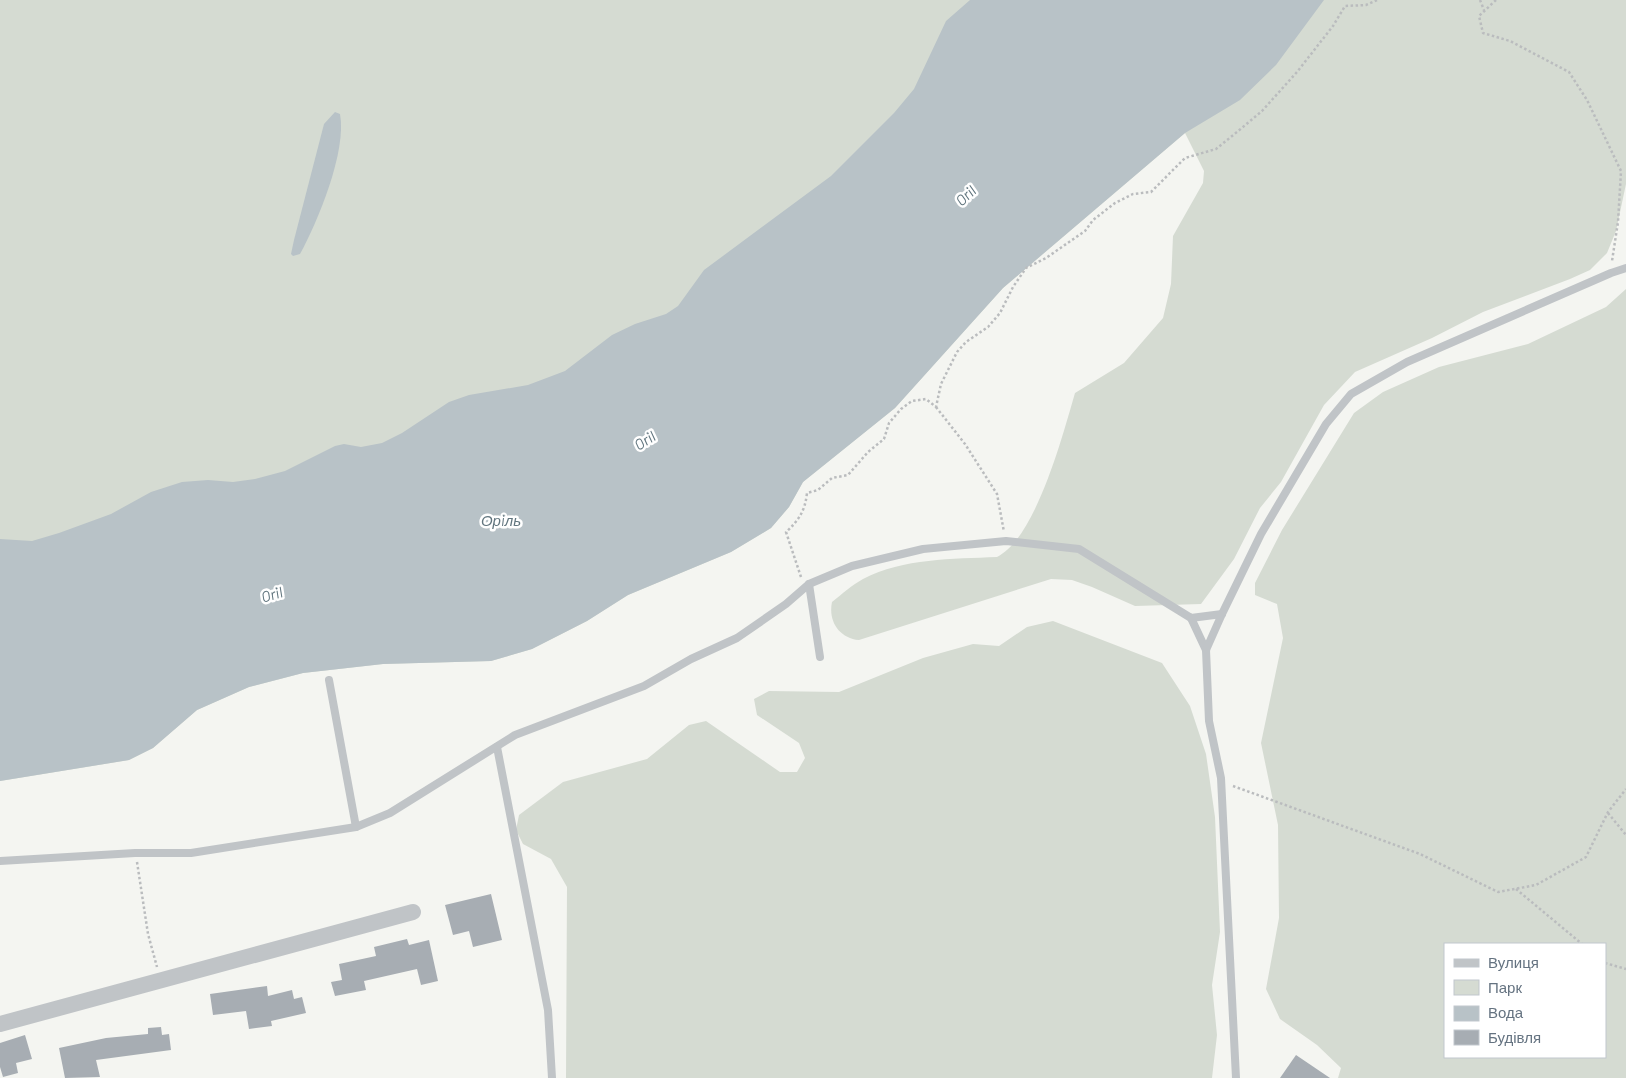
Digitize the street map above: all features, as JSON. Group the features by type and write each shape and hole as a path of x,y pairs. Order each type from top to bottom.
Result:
{"street":[{"path":"0,1024 413,912"}],"lane":[{"path":"1206,650 1266,526 1326,424 1351,394 1408,362 1611,272 1626,268"},
{"path":"0,861 136,853 191,853 356,827 390,812 515,735 644,686 691,659 737,638 807,586 852,566 923,549 1006,541 1079,549 1191,618 1206,650 1208,721 1221,778 1236,1078"},
{"path":"807,586 820,657"},
{"path":"1191,618 1222,614"},
{"path":"329,680 356,827"},
{"path":"497,747 548,1010 552,1078"}],"path":[{"path":"936,407 942,384 957,352 966,342 988,327 1000,313 1013,287 1026,268 1046,258 1085,231 1093,220 1115,203 1133,194 1151,192 1185,158 1216,149 1262,111 1315,49 1345,6 1366,4 1377,0"},
{"path":"1480,0 1484,11"},
{"path":"1496,0 1479,16 1483,33 1510,41 1569,72 1587,100 1621,171 1618,222 1611,272"},
{"path":"807,586 786,532 797,522 806,507 807,493 818,490 832,478 848,475 868,452 884,439 890,423 901,409 912,401 926,399 936,407 965,444 996,494 1006,541"},
{"path":"1221,778 1236,788 1248,790 1420,854 1498,892 1536,885 1586,857 1608,812 1626,789"},
{"path":"1608,812 1626,835"},
{"path":"136,853 148,934 160,981"},
{"path":"1516,889 1581,943"},
{"path":"1606,963 1626,970"}],"green space":[{"path":"0,0 1626,0 1626,184 1616,231 1607,253 1590,270 1483,312 1432,338 1355,372 1324,405 1281,482 1260,508 1234,559 1201,604 1135,606 1072,580 1051,579 859,640 846,636 836,627 831,609 832,602 847,590 863,579 879,572 912,563 997,557 1011,546 1024,529 1036,508 1046,483 1075,393 1124,363 1163,318 1171,284 1173,236 1203,183 1204,171 1185,133 1003,288 895,408 803,482 789,507 771,528 731,552 628,595 587,621 532,649 491,661 383,664 303,673 249,687 197,710 153,748 129,760 0,781"},
{"path":"1626,289 1626,1078 1338,1078 1341,1068 1317,1045 1280,1019 1266,989 1279,918 1278,825 1261,743 1283,638 1277,604 1255,595 1255,583 1282,530 1354,413 1383,392 1439,367 1528,344 1606,307"},
{"path":"1053,621 1162,663 1190,706 1206,754 1215,817 1220,932 1212,985 1217,1035 1212,1078 566,1078 567,887 551,859 523,844 516,830 519,815 563,782 647,759 689,725 706,721 780,772 797,772 805,758 799,743 757,715 754,699 769,691 839,692 923,658 973,644 999,646 1027,627"}],"water":[{"name":"Орiль","path":"970,0 1324,0 1276,65 1240,100 1185,133 1003,288 895,408 803,482 789,507 771,528 731,552 628,595 587,621 532,649 491,661 383,664 303,673 249,687 197,710 153,748 129,760 0,781 0,539 32,541 59,533 111,514 151,492 182,482 208,480 233,482 255,479 285,471 335,446 344,444 361,447 382,443 402,433 449,402 469,395 528,385 565,371 612,335 635,324 666,314 678,306 704,270 831,176 894,113 914,89 946,21"},
{"path":"335,112 340,114 341,129 335,166 315,223 300,254 293,256 291,254 294,240 324,124"}],"building":[{"path":"491,894 502,940 473,947 469,931 453,935 445,905"},
{"path":"407,939 409,945 429,940 438,981 421,985 417,969 364,981 366,990 335,996 331,982 342,980 339,964 376,956 374,947"},
{"path":"267,986 268,996 292,990 294,999 302,997 306,1013 271,1021 272,1026 249,1029 246,1011 213,1015 210,994"},
{"path":"161,1027 162,1035 169,1034 171,1050 96,1060 100,1077 65,1078 59,1048 106,1038 148,1034 148,1028"},
{"path":"25,1035 32,1059 16,1063 18,1073 3,1077 0,1067 0,1043"},
{"path":"1296,1055 1330,1078 1280,1078"}],"water label":[{"name":"Oril","path":"966,196"},
{"name":"Oril","path":"645,441"},
{"name":"Oril","path":"272,595"}]}
